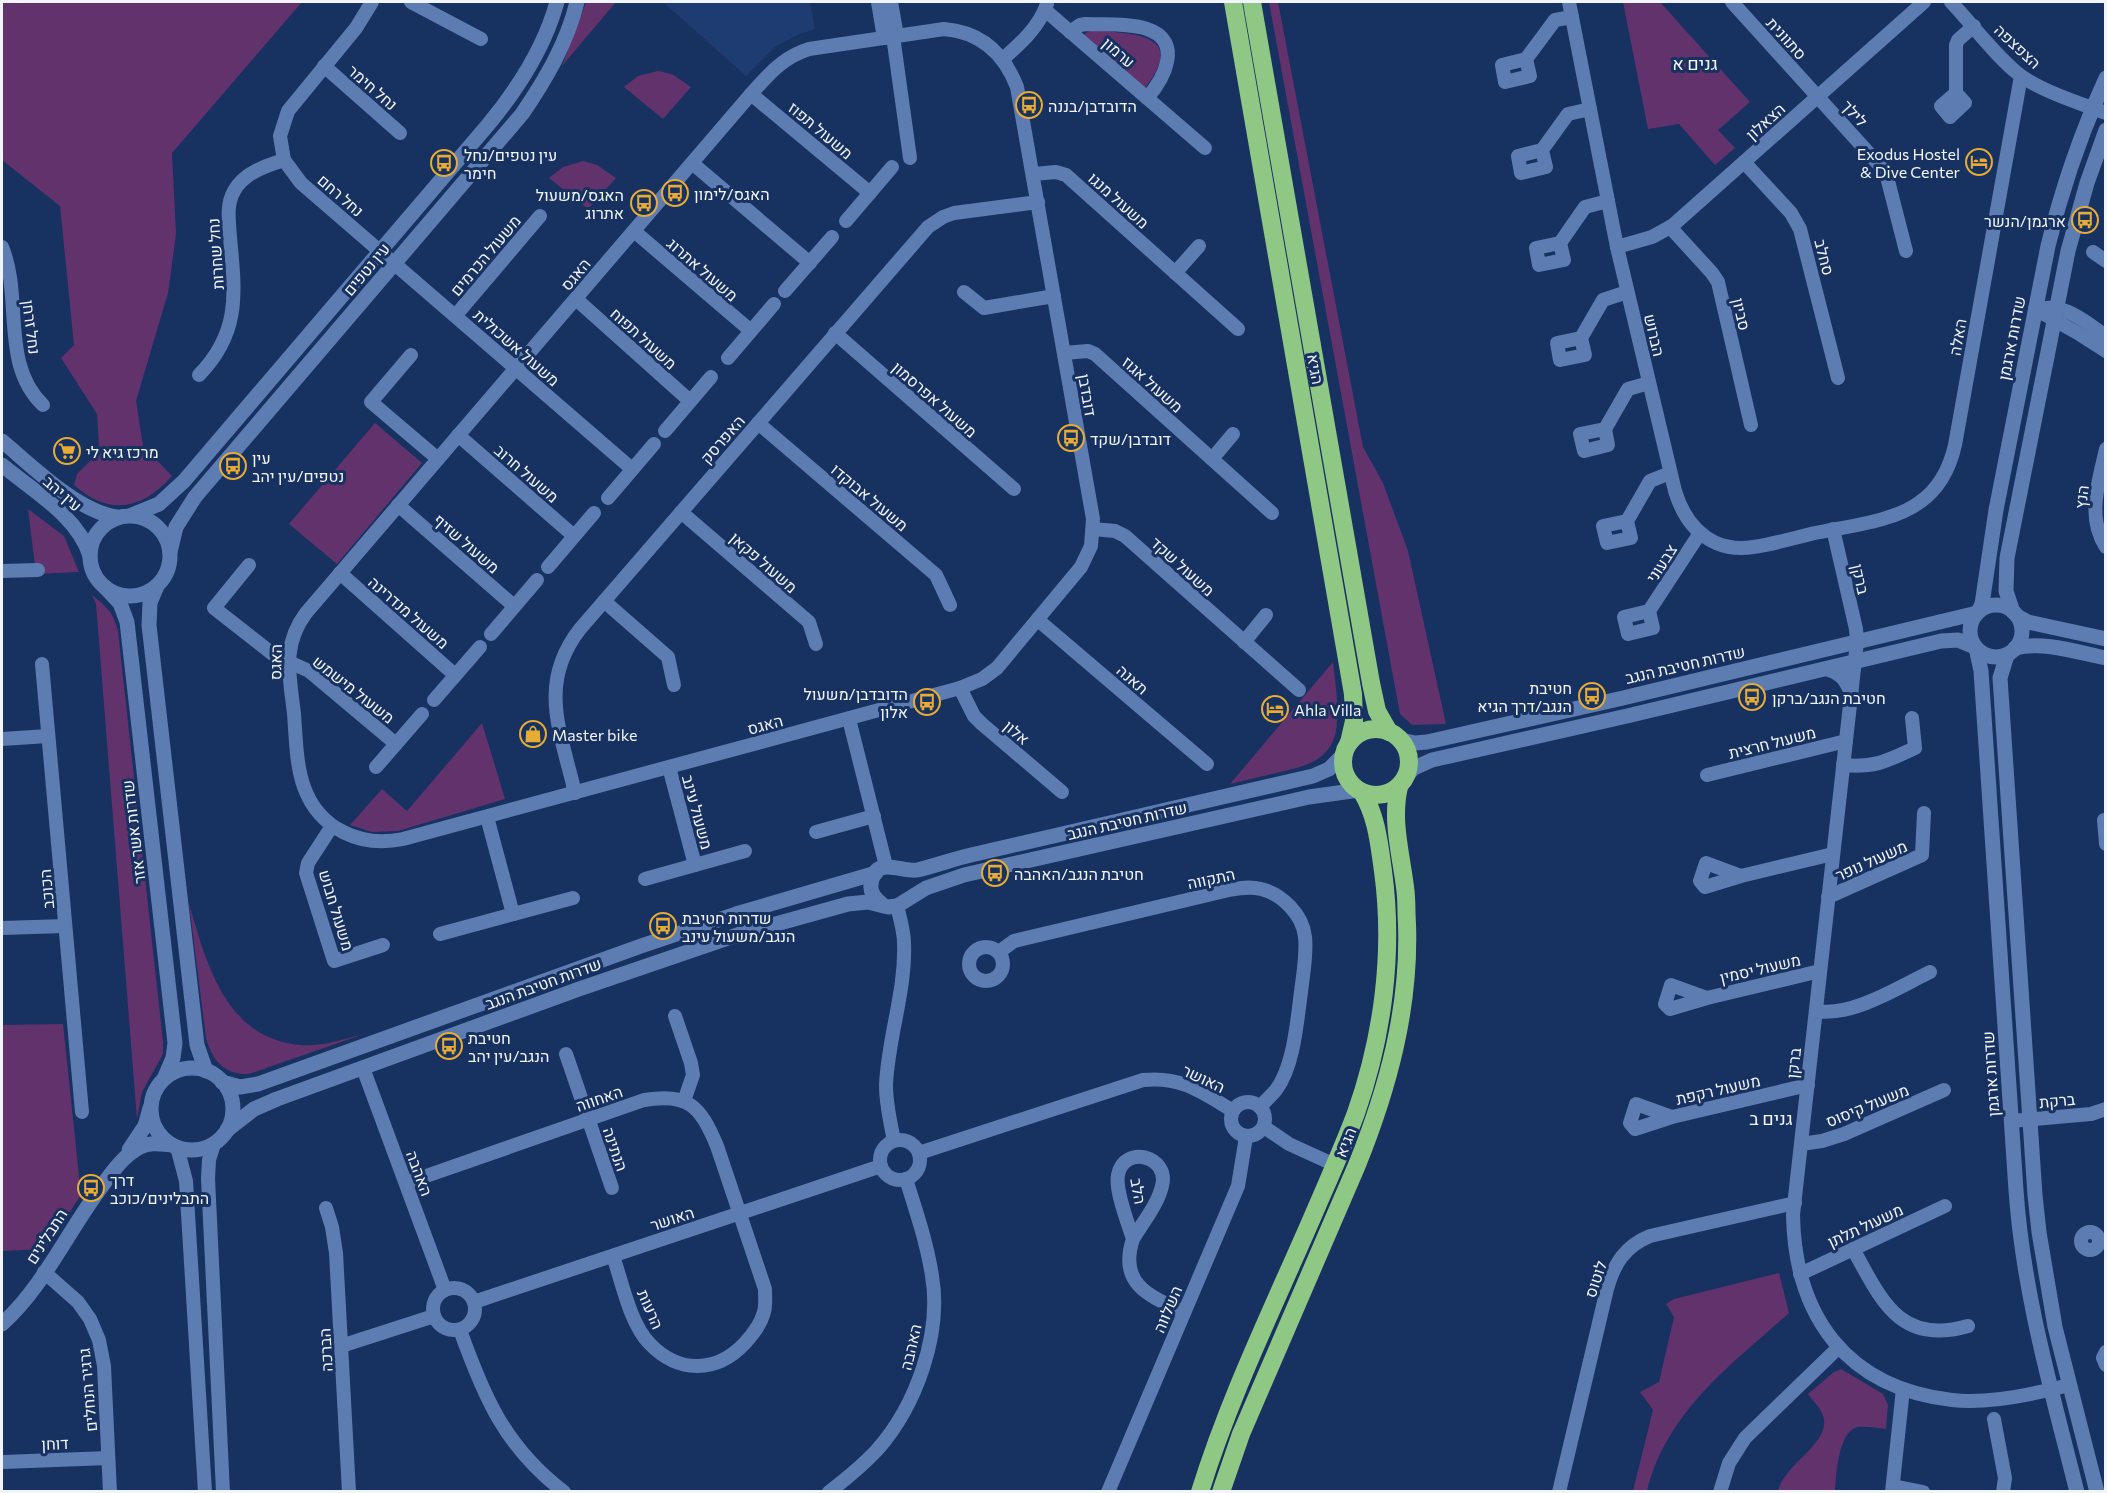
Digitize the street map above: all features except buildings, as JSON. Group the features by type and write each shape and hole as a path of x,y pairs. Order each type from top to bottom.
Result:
{"highway":[{"name":"הגיא","path":"1233,2 1353,694 1354,721 1347,748"},
{"name":"הגיא","path":"1252,2 1371,683 1377,711 1395,736"},
{"path":"1378,729 1395,736 1409,758 1402,782 1381,795 1361,791 1352,784 1345,773 1347,748 1365,731 1378,729"},
{"name":"הגיא","path":"1221,1491 1241,1434 1374,1121 1392,1062 1401,1014 1407,927 1406,890 1394,811 1402,782"},
{"name":"הגיא","path":"1200,1491 1222,1427 1335,1165 1356,1114 1367,1079 1382,1011 1386,970 1386,892 1376,824 1369,804 1361,791"}],"street":[{"path":"284,160 280,136 284,119 293,103 356,28 372,2"},
{"path":"411,2 481,39"},
{"name":"עין נטפים","path":"125,516 159,504 184,481 487,126 517,87 539,49 557,2"},
{"name":"עין נטפים","path":"170,552 176,526 190,503 504,135 537,92 560,50 577,2"},
{"path":"878,2 892,37"},
{"path":"891,2 892,37 910,158"},
{"name":"הברוש","path":"1569,2 1617,247 1679,506 1686,518 1700,533 1716,543 1740,548 1833,530"},
{"name":"סתוונית","path":"1732,2 1818,97"},
{"name":"הצאלון","path":"1617,247 1643,240 1670,227 1924,2"},
{"name":"הצפצפה","path":"1952,2 2021,76 2099,110"},
{"path":"1003,59 1034,29 1046,6"},
{"name":"ערמון","path":"1046,6 1070,32 1205,148"},
{"path":"1526,59 1556,20 1572,17"},
{"name":"ערמון","path":"1070,32 1086,24 1136,27 1157,34 1164,40 1167,47 1167,64 1160,81 1147,98"},
{"path":"1956,93 1956,45 1958,40 1974,26"},
{"name":"דובדבן","path":"849,719 960,688 982,679 997,668 1082,567 1091,546 1093,529 1017,87 1003,59 990,45 980,39 957,30 938,30 892,37"},
{"name":"האגס","path":"849,719 390,842 363,840 350,837 317,812 303,786 299,771 288,662 291,641 306,613 778,65 796,54 816,48 892,37"},
{"name":"נחל חימר","path":"324,66 399,133"},
{"name":"האלה","path":"1833,530 1886,518 1910,509 1940,483 1952,459 2021,76"},
{"name":"שדרות ארגמן","path":"1977,613 1982,604 1996,510 2035,309 2057,211 2075,154 2099,110 2106,78"},
{"name":"משעול תפוז","path":"751,94 870,193"},
{"name":"לילך","path":"1818,97 1886,173 1906,251"},
{"path":"1542,150 1568,114 1590,109"},
{"path":"2097,1491 2051,1309 2041,1252 2035,1195 2000,678 2022,632 2006,591 2007,558 2055,314 2077,216 2106,130"},
{"name":"נחל רחם","path":"284,160 301,183 380,251"},
{"name":"נחל שחרות","path":"199,375 220,349 231,320 234,287 228,217 231,198 238,184 251,174 266,165 284,160"},
{"name":"סחלב","path":"1744,162 1791,213 1800,228 1838,378"},
{"path":"692,163 810,263"},
{"path":"846,220 892,167"},
{"name":"משעול מנגו","path":"1033,174 1056,172 1066,175 1238,329"},
{"path":"1560,243 1585,207 1608,201"},
{"name":"האפרסק","path":"575,793 555,707 555,680 568,646 604,601 919,235 933,223 948,215 1038,202"},
{"name":"משעול הכרמים","path":"456,315 540,216"},
{"name":"סביון","path":"1670,227 1718,282 1751,425"},
{"name":"משעול אתרוג","path":"634,231 751,331"},
{"path":"785,291 832,237"},
{"path":"1175,273 1199,246"},
{"name":"נחל זרחן","path":"2,248 8,269 20,366 28,387 43,405"},
{"name":"משעול אשכולית","path":"380,251 632,469"},
{"path":"2092,252 2106,261"},
{"path":"964,292 984,308 1054,296"},
{"path":"1581,338 1603,300 1627,292"},
{"name":"משעול תפוח","path":"576,299 690,401"},
{"path":"728,357 774,304"},
{"path":"2035,309 2083,321 2106,336"},
{"path":"2055,314 2106,351"},
{"name":"משעול אפרסמון","path":"835,333 1014,489"},
{"name":"משעול אגוז","path":"1064,353 1088,351 1095,354 1272,513"},
{"path":"411,355 371,402 438,459"},
{"path":"665,431 711,377"},
{"path":"1605,429 1629,389 1649,383"},
{"name":"משעול אבוקדו","path":"758,423 936,575 950,605"},
{"path":"1212,459 1233,434"},
{"name":"משעול חרוב","path":"458,435 574,536"},
{"name":"עין יהב","path":"2,441 85,506 102,514 125,516"},
{"path":"608,498 654,444"},
{"name":"הנץ","path":"2106,449 2095,511 2097,531 2106,547"},
{"name":"עין יהב","path":"2,465 68,519 81,535 90,556"},
{"path":"1627,520 1650,481 1670,473"},
{"name":"משעול שזיף","path":"398,505 514,606"},
{"name":"משעול פקאן","path":"681,512 809,622 816,644"},
{"path":"548,567 594,513"},
{"path":"157,586 134,596 116,593 105,587 93,572 90,556 92,541 99,530 108,522 125,516 150,521 160,529 167,540 170,552 168,570 157,586 150,603 149,625 197,1045 206,1071"},
{"name":"משעול שקד","path":"1093,529 1115,531 1125,536 1299,690"},
{"name":"ברקן","path":"1833,530 1857,642 1795,1203 1794,1242 1800,1274 1809,1301 1824,1330 1846,1356 1874,1377 1903,1389 1953,1400 2006,1397 2070,1385"},
{"name":"צבעוני","path":"1649,612 1700,533"},
{"name":"משעול מישמש","path":"249,565 214,608 274,655 309,671 396,744"},
{"path":"2,571 38,570"},
{"name":"משעול מנדרינה","path":"340,573 456,675"},
{"path":"491,634 537,580"},
{"name":"שדרות אשר אזר","path":"105,587 120,603 127,622 175,1042 173,1058 164,1078"},
{"path":"604,601 668,657 674,685"},
{"path":"1976,648 1971,639 1972,620 1987,606 1997,605 2007,607 2028,622 2106,639"},
{"name":"שדרות חטיבת הנגב","path":"1395,736 1415,743 1440,739 1977,613"},
{"path":"1244,642 1266,615"},
{"name":"תאנה","path":"1038,620 1207,764"},
{"path":"1402,782 1420,764 1946,640 1963,641 1989,656 2000,657 2011,651 2033,645 2051,646 2106,658"},
{"path":"434,700 480,647"},
{"name":"שדרות ארגמן","path":"1976,648 1981,675 2016,1196 2023,1254 2035,1322 2078,1491"},
{"name":"הכוכב","path":"42,664 82,1112"},
{"path":"1828,669 1840,674 1851,692"},
{"name":"אלון","path":"960,688 974,716 1062,792"},
{"name":"משעול מישמש","path":"376,767 422,714"},
{"path":"1843,765 1861,767 1880,764 1915,748 1912,718"},
{"path":"849,719 888,869"},
{"path":"2,739 48,736"},
{"name":"משעול חרצית","path":"1707,775 1846,741"},
{"name":"שדרות חטיבת הנגב","path":"222,1082 244,1087 258,1084 625,951 736,914 888,869 916,870 971,855 1313,777 1329,769 1347,748"},
{"name":"משעול עינב","path":"669,767 695,865"},
{"name":"שדרות חטיבת הנגב","path":"227,1130 244,1115 265,1104 579,989 740,934 848,904 895,903 930,886 972,874 1314,796 1361,791"},
{"name":"משעול נופר","path":"1828,897 1923,855 1924,813"},
{"path":"816,832 874,816"},
{"path":"487,817 513,914"},
{"path":"2104,820 2106,844"},
{"name":"משעול חבוש","path":"332,825 308,863 306,873 334,962 383,945"},
{"name":"משעול עינב","path":"645,879 745,851"},
{"path":"1741,876 1833,854"},
{"path":"888,869 871,882 871,888 874,897 895,903"},
{"path":"888,869 909,875 912,881 912,891 895,903"},
{"name":"התקווה","path":"999,952 1014,941 1242,887 1261,889 1284,901 1300,921 1305,936 1297,1028 1288,1064 1276,1090 1260,1107"},
{"path":"440,933 573,898"},
{"path":"894,1140 886,1088 888,1058 904,960 904,940 895,903"},
{"path":"2,928 65,926"},
{"name":"משעול יסמין","path":"1707,998 1820,971"},
{"path":"1816,1011 1834,1013 1853,1009 1930,972"},
{"path":"675,1016 693,1075 684,1101 696,1108 707,1123 740,1213"},
{"name":"הנתינה","path":"566,1054 612,1188"},
{"path":"214,1144 196,1150 175,1146 157,1131 152,1119 151,1107 156,1089 164,1078 181,1069 194,1068 206,1071 222,1082 233,1105 232,1118 227,1130 214,1144 209,1160 208,1178 223,1491"},
{"name":"האהבה","path":"363,1068 445,1290"},
{"name":"האושר","path":"919,1153 1143,1080 1161,1078 1181,1083 1198,1090 1233,1111"},
{"name":"משעול רקפת","path":"1672,1117 1808,1085"},
{"name":"משעול קיסוס","path":"1801,1144 1844,1134 1944,1090"},
{"name":"האחווה","path":"406,1183 644,1100 665,1097 684,1101"},
{"path":"1249,1102 1260,1107 1265,1113 1264,1127 1254,1136 1246,1137 1235,1131 1231,1118 1233,1111 1242,1103 1249,1102"},
{"name":"התבלינים","path":"2,1324 24,1301 86,1208 119,1165 145,1126 151,1107"},
{"name":"ברקת","path":"2011,1121 2091,1114 2106,1109"},
{"path":"1264,1127 1289,1144 1335,1165"},
{"name":"השלווה","path":"1108,1491 1238,1186 1246,1137"},
{"path":"894,1140 909,1141 919,1153 918,1168 914,1175 906,1179 891,1178 880,1166 881,1151 886,1144 894,1140"},
{"name":"התבלינים","path":"119,1165 128,1155 142,1146 156,1143 175,1146"},
{"path":"175,1146 186,1181 205,1491"},
{"name":"הלב","path":"1133,1239 1119,1190 1118,1175 1126,1162 1143,1155 1156,1162 1163,1176 1163,1183 1160,1194 1133,1239 1130,1247 1130,1265 1136,1284 1142,1291 1184,1312"},
{"name":"האושר","path":"474,1302 880,1166"},
{"name":"האהבה","path":"829,1491 850,1476 877,1450 897,1425 918,1385 928,1347 934,1310 932,1278 924,1239 906,1179"},
{"name":"לוטוס","path":"1559,1491 1607,1289 1614,1268 1625,1251 1650,1236 1795,1203"},
{"name":"משעול תלתן","path":"1800,1274 1945,1206"},
{"name":"הברכה","path":"326,1208 336,1253 349,1491"},
{"name":"הרעות","path":"613,1256 636,1322 642,1335 651,1345 676,1363 691,1366 719,1363 734,1355 757,1330 765,1310 765,1289 740,1213"},
{"path":"1853,1249 1887,1308 1898,1317 1910,1324 1934,1330 1968,1326"},
{"name":"גרגיר הנחלים","path":"44,1272 78,1302 90,1319 99,1340 104,1366 110,1491"},
{"path":"455,1287 470,1294 474,1302 476,1310 474,1318 460,1330 445,1328 438,1323 432,1308 440,1293 455,1287"},
{"path":"341,1346 434,1316"},
{"path":"460,1330 478,1382 498,1420 518,1448 541,1472 564,1491"},
{"path":"1720,1491 1730,1463 1745,1438 1839,1347"},
{"path":"2106,1352 2103,1358 2106,1365"},
{"path":"1903,1389 1892,1489 1923,1491"},
{"path":"1994,1419 2005,1478 2003,1491"},
{"name":"דוחן","path":"3,1462 108,1458"}],"shaded area":[{"path":"2,2 302,2 172,153 176,234 168,293 136,401 143,446 172,476 149,496 137,502 112,505 87,495 74,485 77,474 97,454 99,446 97,414 61,358 74,345 60,206 2,160"},
{"path":"586,2 616,2 562,66"},
{"path":"663,2 810,2 815,29 797,35 775,47 746,76"},
{"path":"1269,2 1278,2 1363,447 1383,483 1408,551 1446,724 1412,725 1400,714"},
{"path":"1623,2 1660,2 1750,102 1718,130 1735,148 1715,165 1679,124 1648,129"},
{"path":"1091,30 1137,35 1158,46 1161,56 1157,70 1145,88 1083,35"},
{"path":"658,71 672,74 691,87 663,119 624,87 638,76"},
{"path":"583,161 597,165 616,178 588,209 549,178 563,167"},
{"path":"375,423 422,463 337,564 289,524"},
{"path":"28,509 64,536 79,572 36,574"},
{"path":"92,595 109,610 118,631 163,1042 163,1054 142,1092 137,1119 96,604"},
{"path":"1333,662 1337,722 1335,735 1325,753 1308,764 1230,784"},
{"path":"482,723 505,799 398,831 372,832 350,825 382,789 407,811"},
{"path":"189,903 212,973 223,994 237,1013 254,1029 275,1040 300,1045 324,1044 364,1034 249,1074 233,1072 220,1065 206,1038"},
{"path":"63,1024 81,1195 45,1249 2,1251 2,1025"},
{"path":"1779,1273 1789,1313 1724,1371 1685,1413 1656,1463 1647,1491 1633,1491 1653,1410 1640,1392 1659,1382 1674,1317 1666,1304 1674,1299"},
{"path":"1841,1369 1883,1394 1888,1405 1886,1429 1858,1427 1851,1430 1839,1455 1835,1491 1778,1491 1790,1470 1816,1443 1822,1433 1824,1423 1822,1413 1808,1394 1834,1372"}],"place":[{"name":"הדובדבן/בננה","path":"1029,105"},
{"name":"Exodus Hostel & Dive Center","path":"1979,162"},
{"name":"עין נטפים/נחל חימר","path":"444,163"},
{"name":"האגס/לימון","path":"675,193"},
{"name":"האגס/משעול אתרוג","path":"644,203"},
{"name":"ארגמן/הנשר","path":"2085,220"},
{"name":"דובדבן/שקד","path":"1071,438"},
{"name":"מרכז גיא לי","path":"67,451"},
{"name":"עין נטפים/עין יהב","path":"233,466"},
{"name":"חטיבת הנגב/דרך הגיא","path":"1592,696"},
{"name":"חטיבת הנגב/ברקן","path":"1752,697"},
{"name":"הדובדבן/משעול אלון","path":"927,702"},
{"name":"Ahla Villa","path":"1275,709"},
{"name":"Master bike","path":"533,734"},
{"name":"חטיבת הנגב/האהבה","path":"995,873"},
{"name":"שדרות חטיבת הנגב/משעול עינב","path":"663,926"},
{"name":"חטיבת הנגב/עין יהב","path":"449,1046"},
{"name":"דרך התבלינים/כוכב","path":"91,1188"}],"district":[{"name":"גנים א","path":"1695,63"},
{"name":"גנים ב","path":"1771,1118"}]}
